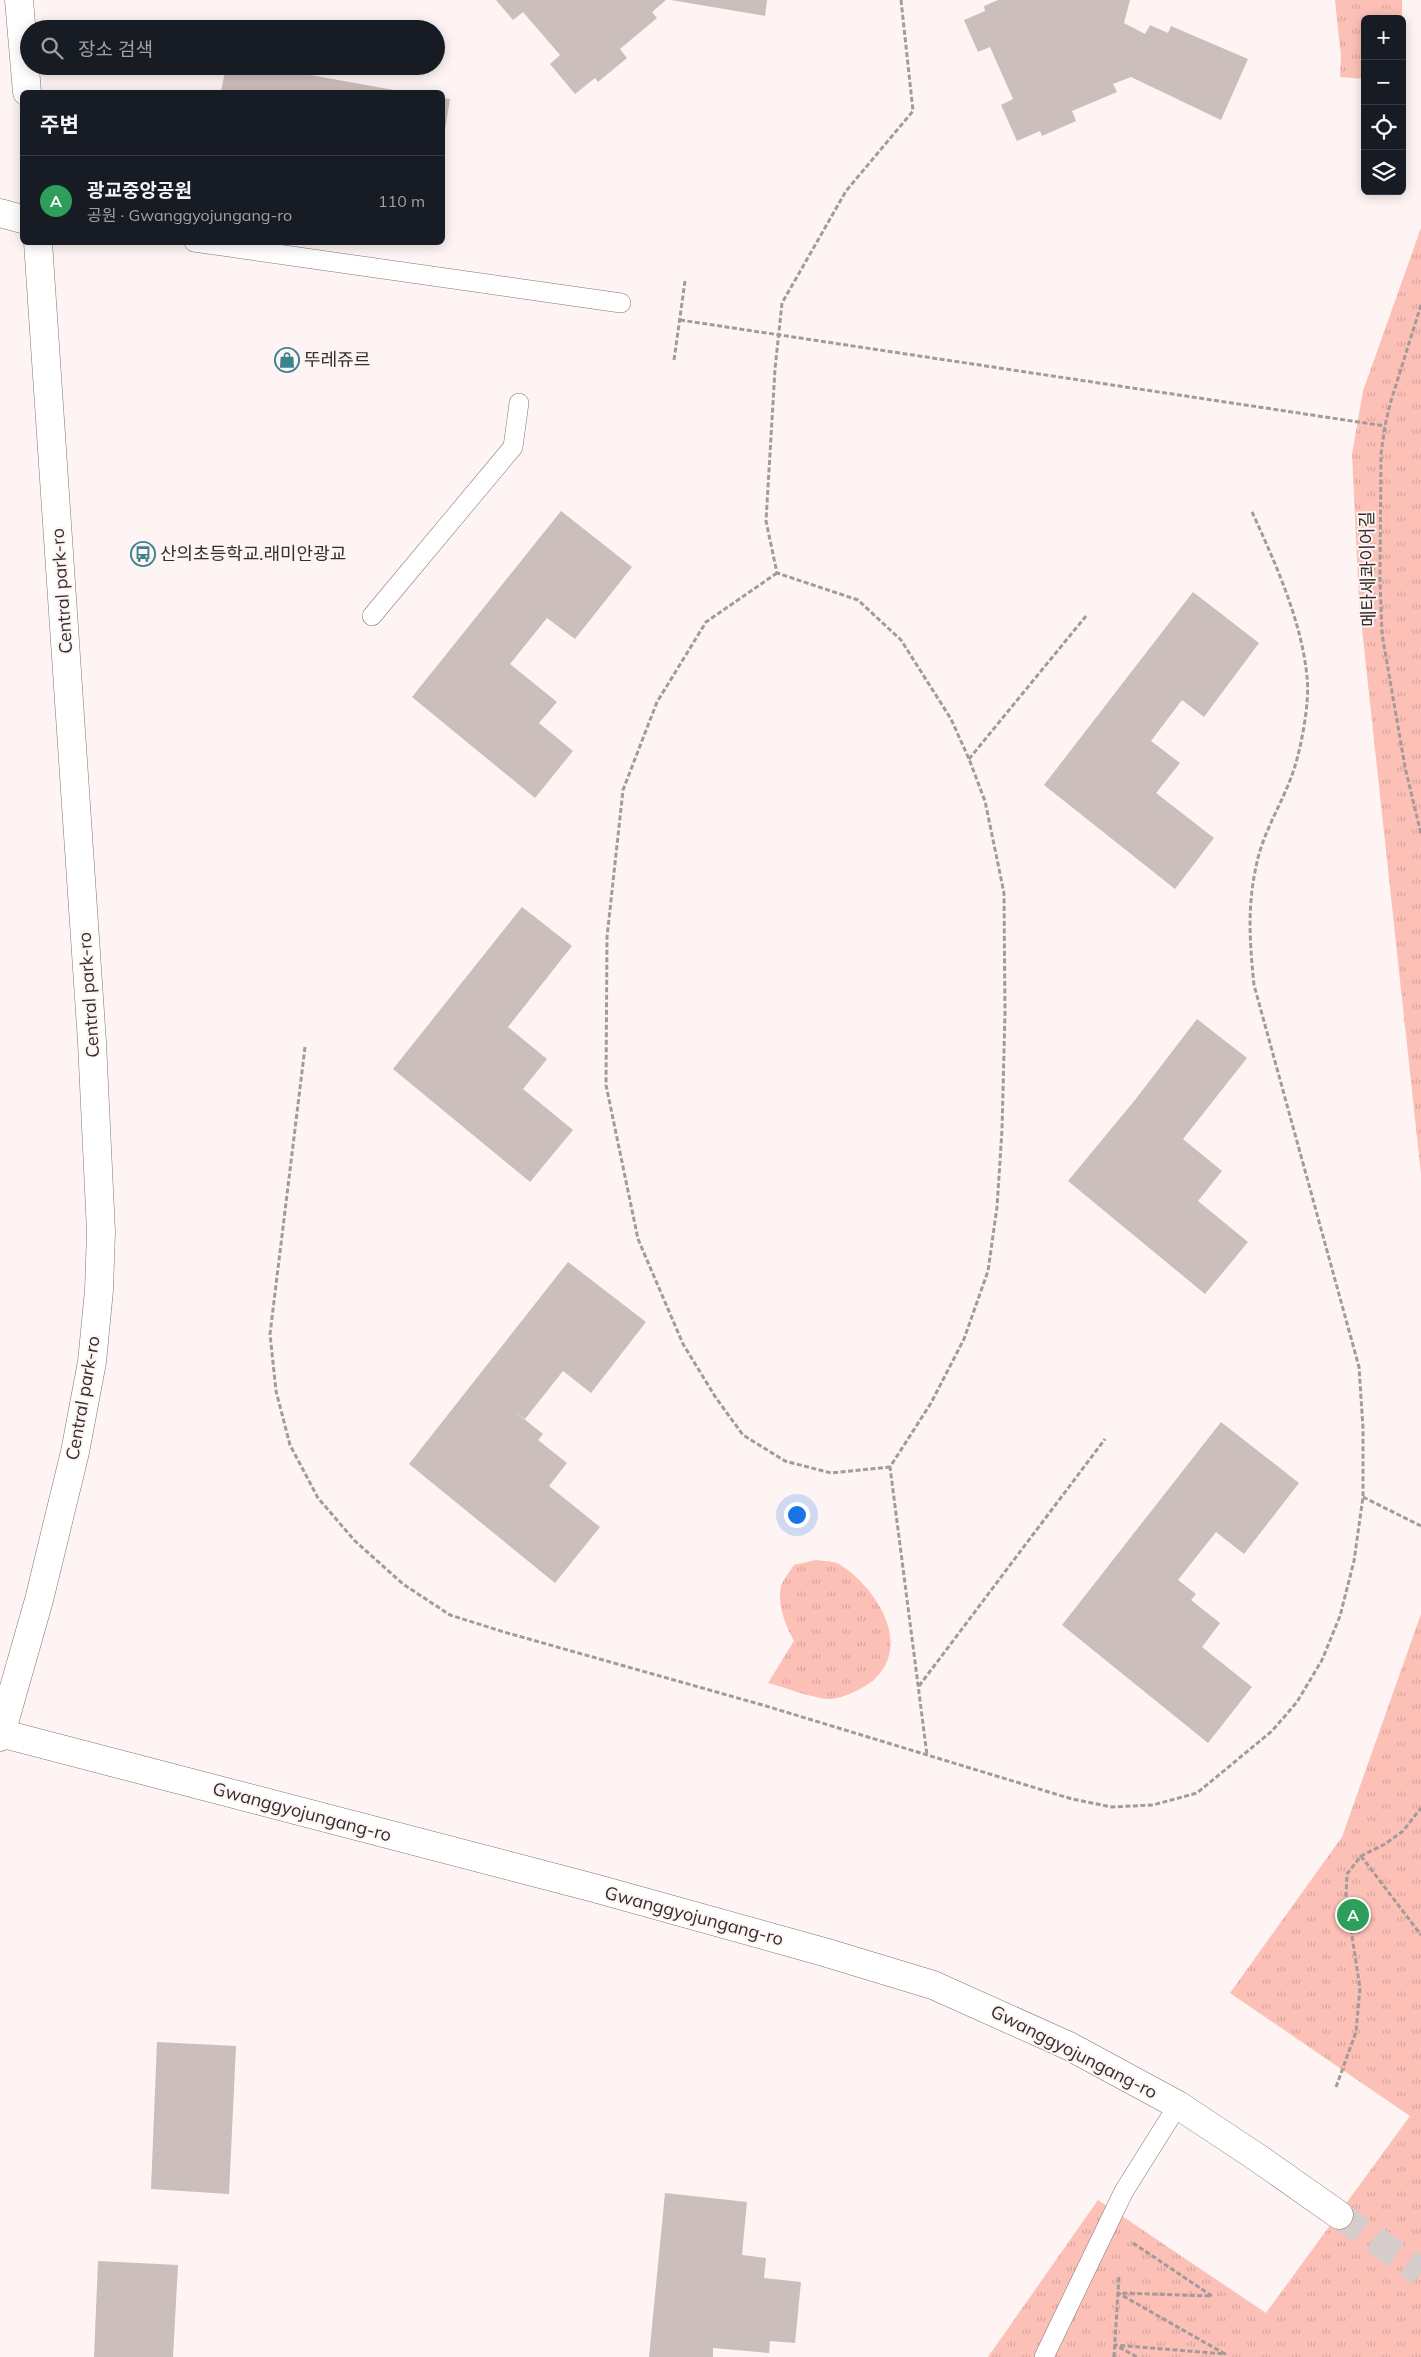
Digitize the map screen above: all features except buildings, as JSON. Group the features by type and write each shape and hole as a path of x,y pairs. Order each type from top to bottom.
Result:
{"street":[{"path":"20,0 22,20"},
{"path":"26,75 27,90"},
{"path":"0,213 20,218"},
{"name":"Central park-ro","path":"0,1734 39,1600 75,1452 92,1362 100,1281 101,1232 92,1042 38,245"},
{"name":"Gwanggyojungang-ro","path":"0,1734 604,1891 824,1952 933,1985 1004,2015 1069,2046 1178,2105 1339,2215"}],"lane":[{"path":"215,245 621,303"},
{"path":"372,616 513,447 519,403"},
{"path":"1044,2357 1124,2191 1178,2105"}],"path":[{"path":"777,573 766,522 778,335 782,303 846,191 913,111 901,0"},
{"path":"674,360 685,280"},
{"name":"메타세콰이어길","path":"1421,305 1390,404 1381,454 1380,580 1382,634 1405,766 1421,834"},
{"path":"680,320 1386,426"},
{"path":"305,1047 270,1334 276,1391 290,1446 318,1498 355,1541 403,1584 450,1614 1072,1799 1112,1807 1153,1805 1196,1793 1272,1731 1297,1702 1322,1660 1340,1616 1354,1561 1363,1497 1363,1428 1359,1367 1254,985 1250,946 1249,900 1260,853 1295,767 1304,724 1308,677 1295,618 1272,555 1252,512"},
{"path":"777,573 858,600 901,640 951,719 969,759 985,800 1004,893 1005,1013 997,1207 988,1271 964,1339 931,1403 890,1467 927,1755"},
{"path":"777,573 706,622 657,702 623,790 607,937 606,1085 638,1239 683,1344 716,1398 743,1435 785,1461 831,1473 890,1467"},
{"path":"969,759 1086,616"},
{"path":"919,1687 1105,1440"},
{"path":"1363,1497 1421,1526"},
{"path":"1336,2087 1356,2032 1360,1988 1346,1897 1347,1874 1361,1856 1385,1844 1403,1831 1421,1808"},
{"path":"1361,1856 1421,1936"},
{"path":"1118,2293 1212,2296 1129,2241"},
{"path":"1114,2357 1119,2274"},
{"path":"1115,2346 1225,2354 1118,2293"},
{"path":"1115,2346 1137,2357"}],"green space":[{"path":"1335,0 1402,0 1402,15 1361,15 1361,79 1340,77 1341,57"},
{"path":"1421,228 1421,1174 1359,601 1352,454 1363,391"},
{"path":"816,1560 839,1564 855,1576 869,1591 880,1607 888,1625 891,1643 888,1660 878,1676 860,1689 832,1699 820,1698 768,1683 794,1641 781,1608 781,1586 794,1565"},
{"path":"1421,1614 1421,2357 988,2357 1098,2200 1266,2313 1410,2116 1230,1993 1342,1837"}],"tunnel":[{"path":"1339,2215 1421,2272"}],"place":[{"name":"뚜레쥬르","path":"287,360"},
{"name":"산의초등학교.래미안광교","path":"143,554"},
{"name":"광교중앙공원","path":"1353,1915"}]}
